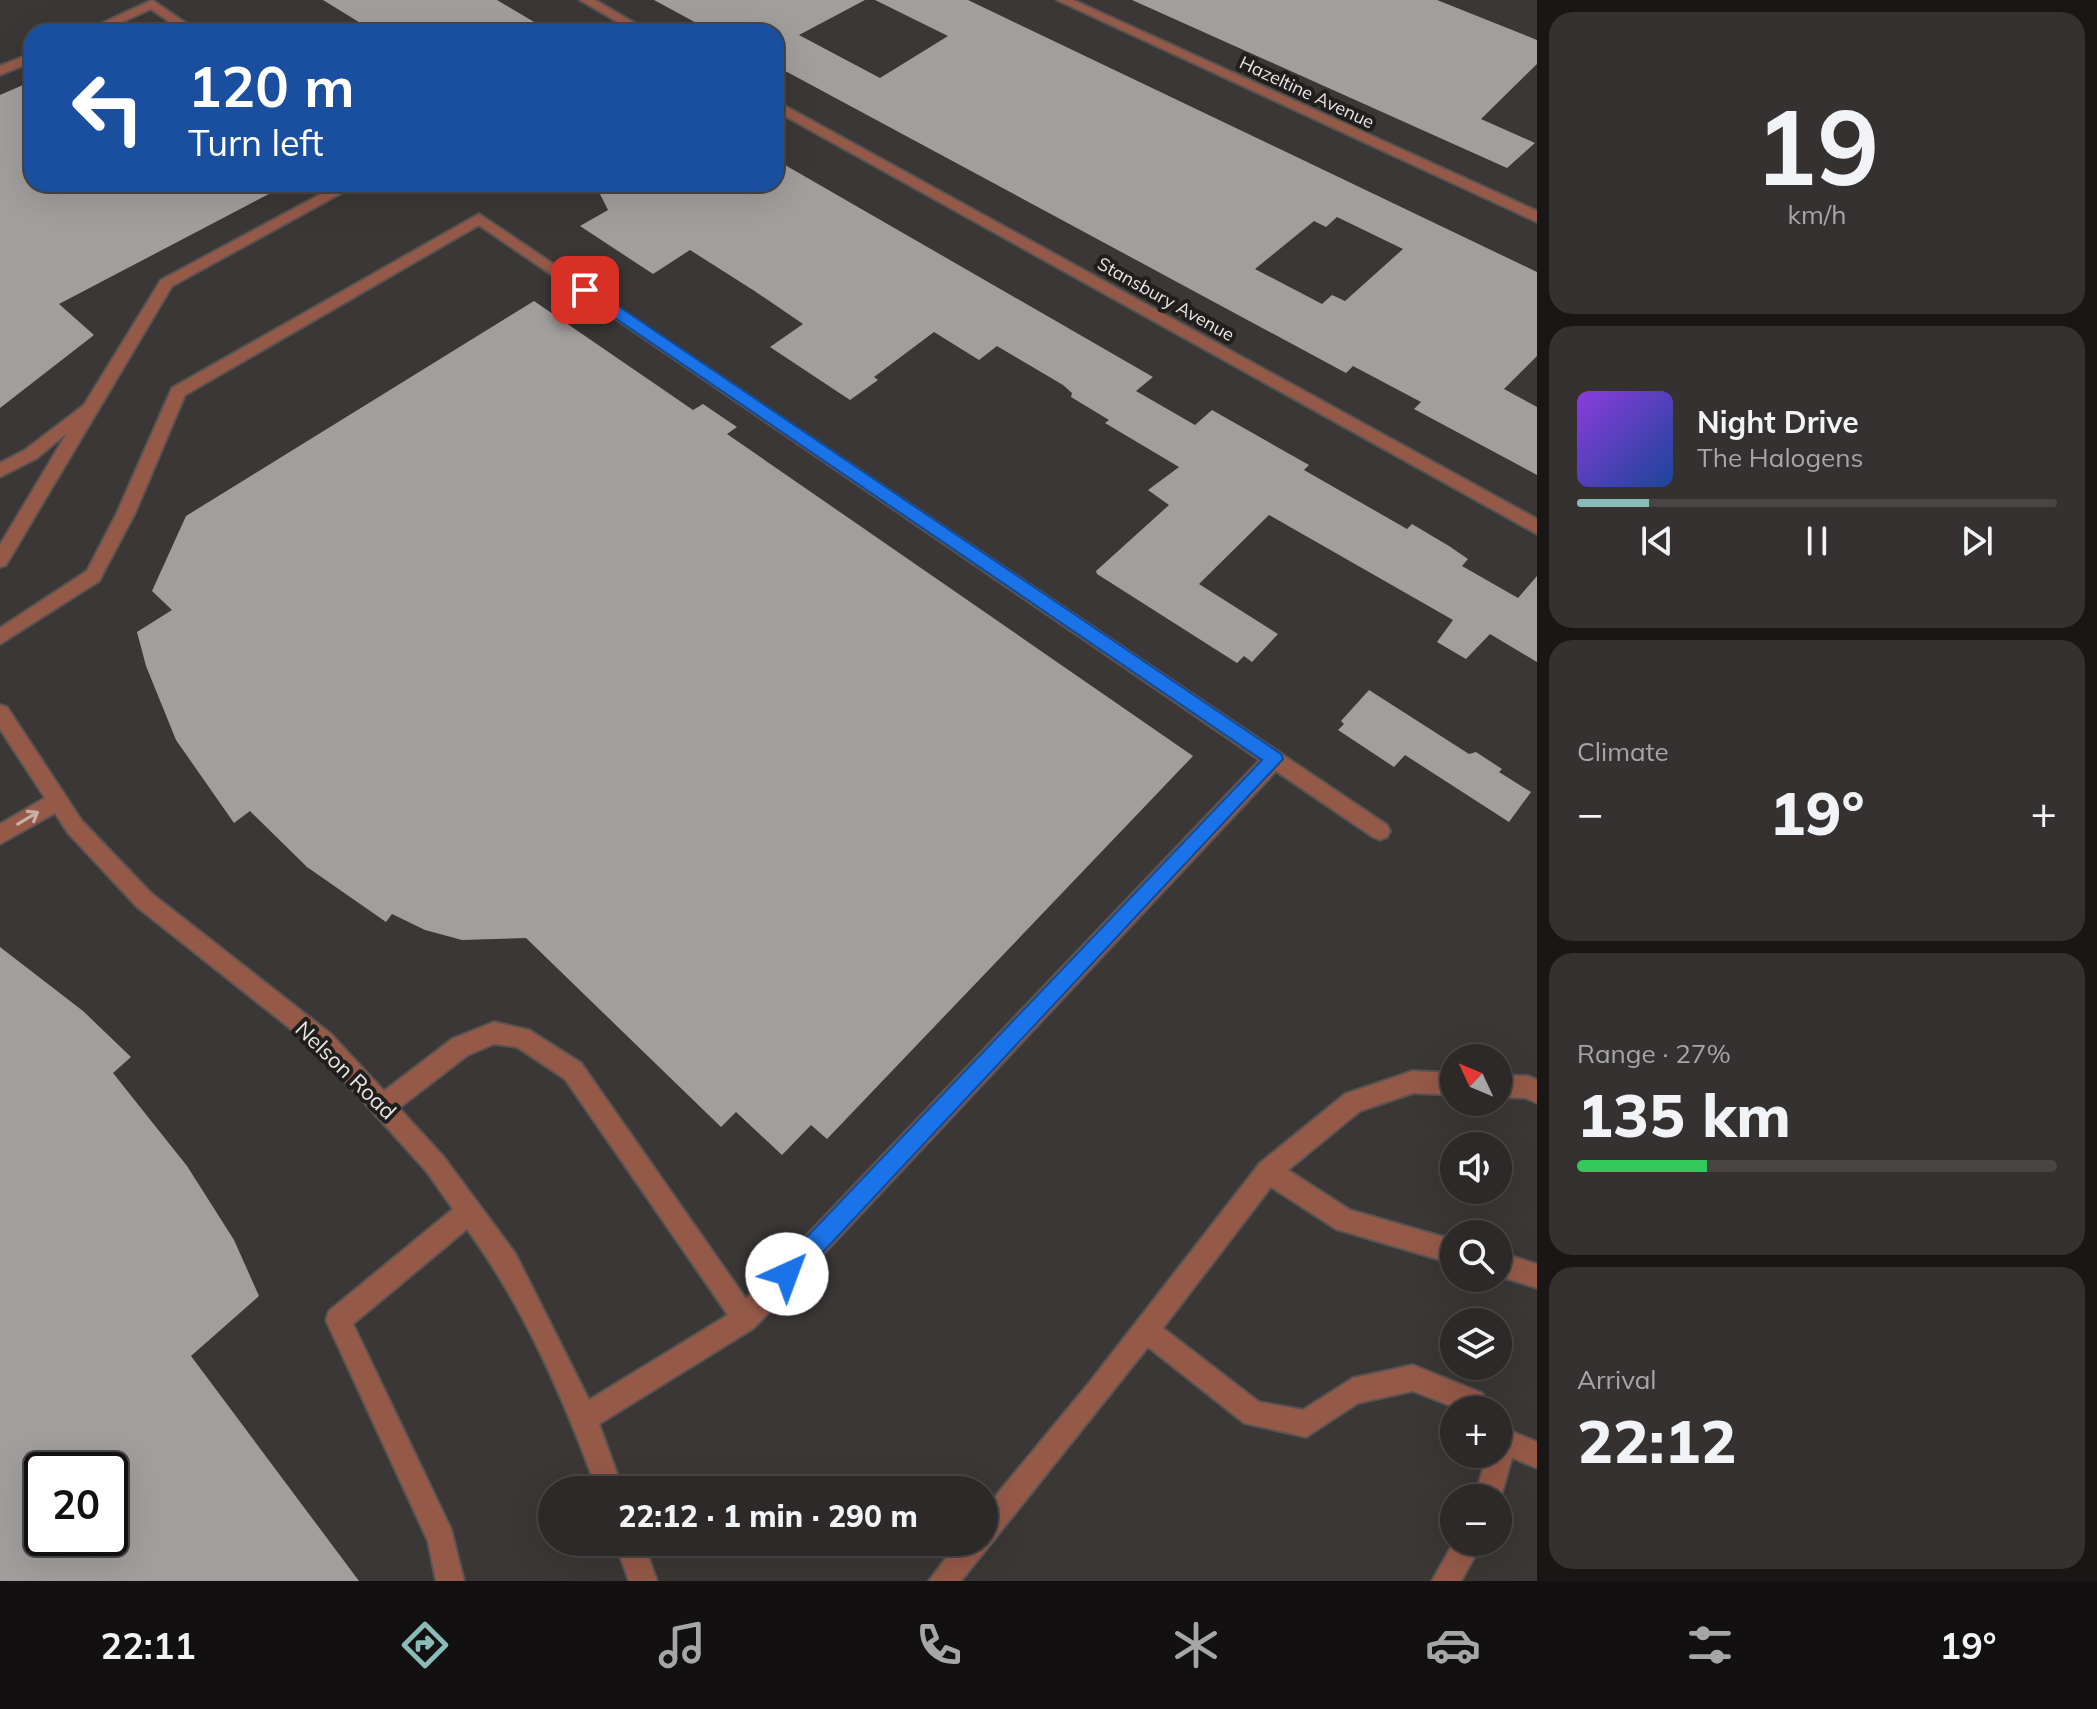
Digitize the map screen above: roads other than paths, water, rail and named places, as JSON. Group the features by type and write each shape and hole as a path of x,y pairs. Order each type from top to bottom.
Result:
{"street":[{"path":"586,0 630,24"},
{"name":"Hazeltine Avenue","path":"1063,0 1537,217"},
{"path":"107,24 152,4 181,24"},
{"path":"0,71 24,60"},
{"name":"Stansbury Avenue","path":"784,109 1537,527"},
{"path":"0,560 166,283 336,192"},
{"path":"0,637 93,576 126,513 178,392 479,219 1380,831"},
{"path":"0,471 31,454 96,401"},
{"name":"Nelson Road","path":"0,713 75,827 144,900 323,1041 385,1105 435,1164 506,1262 584,1418 605,1476"},
{"path":"584,1418 745,1319 1274,759"},
{"path":"0,835 57,801"},
{"path":"385,1105 460,1047 494,1033 521,1037 573,1071 745,1319"},
{"path":"998,1514 1146,1330 1268,1171 1353,1102 1413,1082 1440,1083"},
{"path":"1512,1086 1528,1087 1537,1092"},
{"path":"1268,1171 1345,1220 1440,1248"},
{"path":"450,1581 441,1539 338,1320 469,1212"},
{"path":"1512,1268 1537,1276"},
{"path":"1146,1330 1253,1414 1306,1424 1353,1391 1413,1378 1458,1396"},
{"path":"1512,1443 1537,1455"},
{"path":"634,1556 643,1581"},
{"path":"943,1581 964,1556"},
{"path":"1446,1581 1461,1556"}]}
